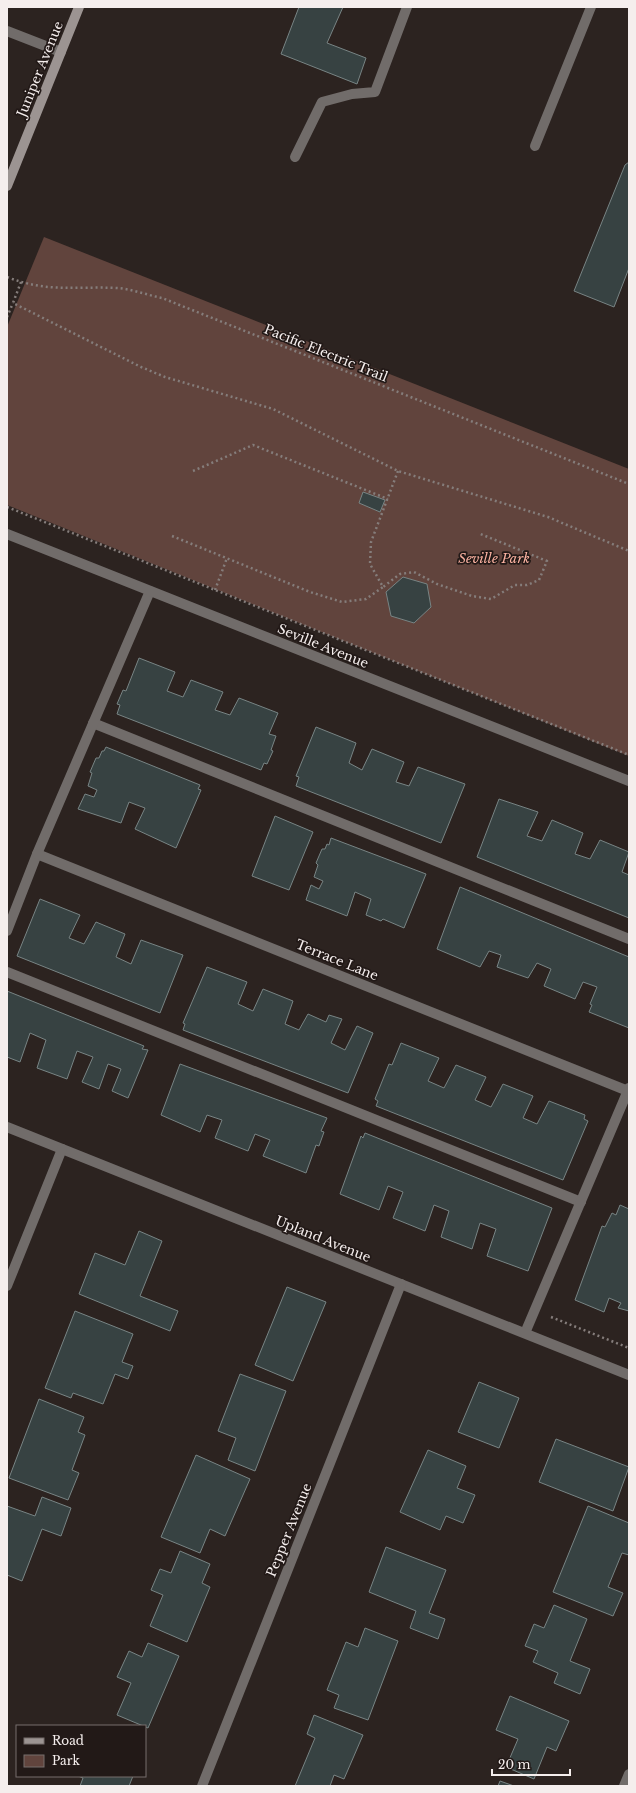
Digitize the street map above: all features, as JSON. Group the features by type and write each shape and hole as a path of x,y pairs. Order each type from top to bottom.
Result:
{"street":[{"name":"Juniper Avenue","path":"7,186 79,7"},
{"path":"295,157 322,102 352,94 375,92 407,7"},
{"path":"535,146 591,7"},
{"path":"7,31 61,52"},
{"name":"Seville Avenue","path":"7,534 629,781"},
{"path":"7,931 37,854 150,591"},
{"path":"93,723 629,939"},
{"name":"Terrace Lane","path":"37,854 629,1089"},
{"path":"7,972 581,1202"},
{"path":"525,1333 629,1089"},
{"name":"Upland Avenue","path":"7,1127 629,1374"},
{"path":"7,1286 62,1149"},
{"name":"Pepper Avenue","path":"202,1786 401,1284"},
{"path":"624,1786 629,1774"}],"path":[{"name":"Pacific Electric Trail","path":"7,277 21,282 51,288 117,288 162,298 629,484"},
{"path":"7,317 21,282"},
{"path":"12,304 141,367 165,377 273,409 398,471 548,516 629,551"},
{"path":"193,471 253,445 388,499"},
{"path":"383,586 370,564 371,542 398,471"},
{"path":"7,507 629,755"},
{"path":"172,536 310,592 342,602 366,599 400,574 414,572 437,584 472,596 491,599 515,585 526,586 539,580 547,561 478,533"},
{"path":"215,590 227,558"},
{"path":"534,1310 629,1348"}],"green space":[{"name":"Seville Park","path":"44,237 629,469 629,756 7,505 7,327"}],"building":[{"path":"299,7 343,7 327,43 366,58 357,84 281,54"},
{"path":"629,162 629,268 614,307 574,291 625,165"},
{"path":"363,492 385,500 380,512 359,503"},
{"path":"403,577 427,584 431,607 414,623 391,616 386,592"},
{"path":"139,658 175,672 167,691 183,697 191,680 223,692 215,710 230,715 239,698 278,713 269,734 276,736 271,750 273,751 267,764 264,763 261,770 117,714 120,705 117,704 123,690 126,691"},
{"path":"316,727 356,743 349,763 362,770 372,749 404,762 396,782 409,786 418,767 465,784 441,843 296,786 299,777 296,776"},
{"path":"106,747 200,785 198,789 201,790 176,848 135,829 145,808 129,802 121,823 78,809 85,794 94,797 97,790 88,786 92,773 90,772 96,758 99,758 102,751 104,751"},
{"path":"499,799 538,812 527,836 542,841 552,820 583,833 575,854 590,859 600,840 629,852 622,872 629,875 629,918 477,857"},
{"path":"275,816 313,832 289,890 252,876"},
{"path":"331,838 426,874 404,928 383,919 381,921 366,915 371,899 355,892 347,916 306,900 311,885 319,889 323,881 314,877 318,865 316,863 322,849 325,849 327,844 329,845"},
{"path":"460,887 629,957 629,1028 589,1012 592,1005 590,1004 597,987 583,982 575,999 544,986 551,969 537,963 528,978 497,967 501,955 489,951 480,967 437,949"},
{"path":"40,899 80,915 69,938 84,944 96,922 125,934 116,957 131,964 141,940 183,955 160,1013 17,956"},
{"path":"207,967 247,982 238,1004 253,1011 263,989 293,1001 285,1024 299,1030 308,1014 326,1022 329,1015 342,1019 331,1043 345,1050 357,1026 373,1033 348,1093 183,1030 185,1024 183,1023"},
{"path":"7,991 144,1046 142,1049 148,1050 128,1098 112,1091 121,1069 108,1064 99,1089 82,1082 93,1057 77,1051 67,1079 37,1068 46,1040 30,1033 20,1062 7,1057"},
{"path":"401,1043 439,1058 428,1081 444,1088 456,1065 486,1077 475,1100 491,1107 503,1084 533,1096 523,1118 537,1124 549,1101 585,1115 584,1119 588,1121 563,1180 376,1106 378,1101 375,1099 389,1064 392,1065"},
{"path":"180,1064 327,1118 321,1131 324,1132 319,1146 316,1145 306,1173 263,1156 270,1140 255,1134 248,1151 215,1138 222,1120 207,1115 200,1132 161,1115"},
{"path":"365,1133 552,1208 528,1271 487,1256 496,1229 480,1223 472,1249 441,1237 449,1211 434,1205 425,1231 393,1218 403,1192 388,1186 379,1210 340,1194 361,1136 363,1138"},
{"path":"620,1205 629,1209 629,1311 618,1308 621,1303 609,1298 604,1312 575,1300 602,1226 605,1227 612,1213 616,1215"},
{"path":"139,1231 162,1241 140,1296 178,1311 170,1331 79,1294 95,1253 125,1265"},
{"path":"287,1287 326,1302 293,1381 255,1365"},
{"path":"75,1311 133,1334 122,1362 133,1366 128,1379 115,1374 103,1404 73,1393 71,1398 45,1388"},
{"path":"240,1374 286,1391 255,1471 228,1460 236,1438 218,1431"},
{"path":"479,1382 519,1398 499,1448 458,1432"},
{"path":"39,1399 84,1417 78,1432 85,1435 72,1470 79,1473 68,1500 9,1478"},
{"path":"556,1439 629,1467 613,1511 539,1482"},
{"path":"428,1450 466,1466 457,1488 475,1495 463,1523 446,1516 440,1530 400,1512"},
{"path":"196,1455 250,1479 225,1536 210,1529 200,1553 161,1537"},
{"path":"42,1497 71,1508 61,1536 42,1529 22,1581 7,1575 7,1506 35,1516"},
{"path":"588,1506 629,1523 629,1555 622,1553 608,1587 623,1593 613,1616 553,1592"},
{"path":"386,1547 446,1570 429,1613 445,1619 438,1639 410,1628 416,1611 369,1592"},
{"path":"180,1551 210,1564 202,1583 210,1587 187,1642 150,1626 163,1595 151,1590 160,1569 171,1573"},
{"path":"554,1605 587,1619 570,1661 590,1669 580,1694 554,1683 558,1673 533,1662 538,1651 525,1646 534,1624 544,1628"},
{"path":"365,1628 398,1641 368,1720 334,1708 339,1695 327,1690 346,1642 358,1647"},
{"path":"148,1643 179,1656 148,1728 146,1725 141,1725 117,1715 131,1683 117,1677 129,1651 142,1657"},
{"path":"510,1696 569,1721 556,1751 547,1747 534,1779 506,1767 518,1739 496,1730"},
{"path":"314,1715 363,1735 344,1779 334,1775 330,1786 295,1786 315,1738 307,1734"},
{"path":"80,1777 133,1777 129,1786 80,1786 83,1778"},
{"path":"500,1781 514,1786 498,1786"}]}
